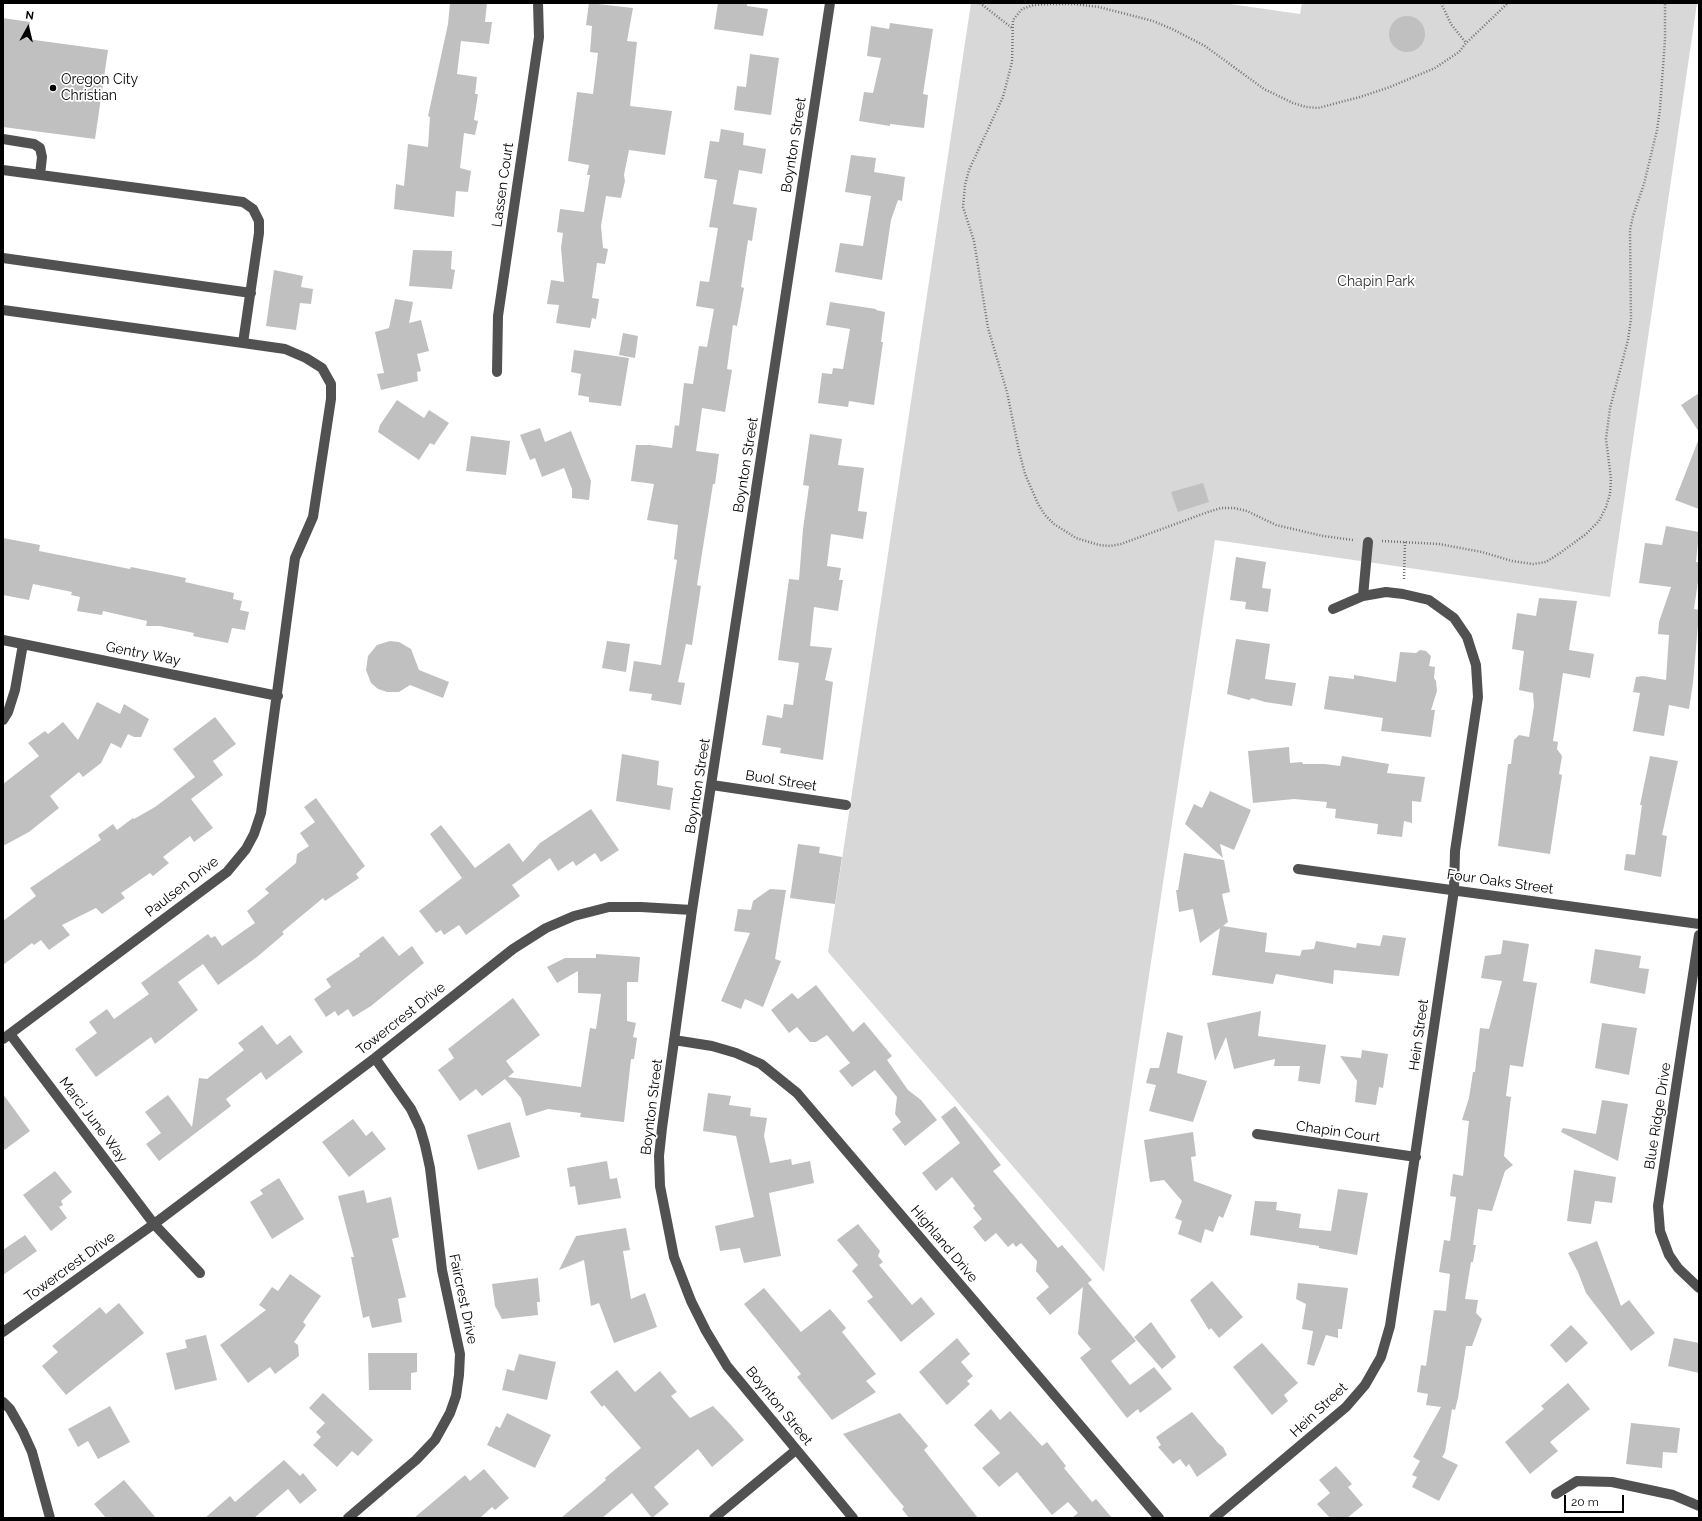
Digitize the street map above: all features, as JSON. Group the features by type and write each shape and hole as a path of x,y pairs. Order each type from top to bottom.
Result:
{"street":[{"name":"Lassen Court","path":"497,372 498,316 539,37 538,3"},
{"name":"Boynton Street","path":"830,3 692,910 659,1156 660,1186 674,1257 694,1307 706,1331 723,1360 853,1518"},
{"path":"3,139 34,144 40,148 42,156 40,175"},
{"path":"3,170 243,202 253,209 259,221 259,232 243,343"},
{"path":"3,258 251,293"},
{"name":"Paulsen Drive","path":"3,310 285,349 306,358 322,368 331,384 331,399 314,517 296,558 261,812 254,834 246,849 227,872 7,1037"},
{"path":"1362,596 1368,542"},
{"name":"Hein Street","path":"1214,1518 1316,1434 1346,1407 1365,1385 1381,1357 1390,1326 1454,890 1455,851 1478,697 1476,665 1467,637 1454,618 1429,600 1403,594 1386,592 1362,596 1333,609"},
{"name":"Gentry Way","path":"3,640 278,696"},
{"path":"3,720 8,712 15,690 23,644"},
{"name":"Buol Street","path":"712,785 846,806"},
{"name":"Four Oaks Street","path":"1298,869 1699,924"},
{"name":"Towercrest Drive","path":"3,1332 154,1224 375,1058 513,949 546,928 574,916 609,907 640,906 692,910"},
{"name":"Blue Ridge Drive","path":"1699,935 1658,1206 1660,1231 1669,1254 1678,1268 1699,1288"},
{"name":"Marci June Way","path":"7,1037 154,1224"},
{"name":"Highland Drive","path":"674,1040 712,1046 736,1053 761,1064 797,1093 1159,1518"},
{"name":"Faircrest Drive","path":"348,1518 416,1460 435,1440 450,1413 456,1396 459,1375 460,1354 456,1328 442,1270 430,1168 425,1145 420,1128 411,1109 375,1058"},
{"name":"Chapin Court","path":"1257,1134 1416,1157"},
{"path":"154,1224 200,1273"},
{"path":"3,1402 10,1409 32,1452 50,1518"},
{"path":"714,1518 796,1450"},
{"path":"1556,1494 1577,1481 1612,1482 1672,1495 1699,1506"}],"path":[{"path":"980,3 1012,28"},
{"path":"1441,3 1451,24 1466,43"},
{"path":"1508,3 1448,61 1422,75 1360,97 1318,108 1306,107 1292,103 1264,89 1205,46 1190,37 1153,21 1122,12 1074,4 1034,5 1022,9 1016,15 1013,20 1012,28 1013,50 1010,76 1003,96 969,170 962,207 974,241 988,328 1007,392 1019,451 1032,492 1045,515 1065,532 1076,538 1099,545 1121,544 1189,518 1221,508 1234,508 1247,511 1276,525 1323,536 1368,542 1405,542 1455,547 1482,552 1512,561 1533,564 1546,562 1586,534 1599,521 1606,507 1610,494 1611,479 1607,453 1607,425 1628,340 1631,319 1630,230 1633,216 1644,184 1657,130 1664,64 1665,3"},
{"path":"1403,594 1405,576 1405,542"}],"green space":[{"name":"Chapin Park","path":"971,3 1223,3 1300,14 1302,3 1697,3 1610,597 1215,540 1104,1272 828,952"}],"building":[{"path":"450,3 487,3 485,22 492,22 489,44 461,41 457,74 477,77 475,94 478,94 474,120 478,121 475,135 464,133 460,168 471,171 468,192 456,191 454,217 394,209 396,184 404,186 408,144 428,147 430,117 428,116 448,24"},
{"path":"589,3 633,8 627,41 637,42 630,106 672,111 665,155 629,150 621,198 606,196 601,226 603,248 608,249 605,264 597,263 592,298 599,299 596,319 592,318 590,328 556,323 559,305 547,304 551,280 564,282 561,248 563,233 557,232 560,209 584,212 590,175 587,175 589,165 568,161 577,92 593,94 598,53 590,52 592,26 586,25"},
{"path":"718,3 747,3 747,6 768,9 763,36 714,29"},
{"path":"1407,16 1417,19 1422,24 1425,34 1422,44 1417,49 1407,52 1397,49 1392,44 1389,34 1392,24 1397,19"},
{"name":"Oregon City Christian","path":"3,18 30,22 27,39 108,50 95,139 3,127"},
{"path":"890,23 933,29 923,94 928,95 924,128 890,124 890,126 859,121 864,92 873,93 881,58 867,56 871,26 889,29"},
{"path":"750,54 779,58 771,115 734,110 737,86 746,87"},
{"path":"721,129 744,133 743,145 766,149 762,174 739,170 733,204 757,208 752,241 748,240 741,287 744,288 737,326 733,325 727,369 732,370 725,412 702,408 696,451 719,454 697,585 701,586 692,645 686,644 678,682 685,683 681,705 651,700 652,694 629,691 634,661 661,665 677,560 674,559 678,525 647,520 654,484 631,481 636,445 672,448 675,425 679,426 684,383 693,384 699,346 707,347 714,309 696,306 700,281 709,282 718,228 709,227 717,180 704,178 710,141 719,142"},
{"path":"851,155 876,158 874,172 905,177 902,201 898,200 891,220 882,280 835,272 840,243 863,246 871,196 845,192"},
{"path":"413,250 452,251 451,269 455,270 452,289 409,286"},
{"path":"274,270 303,276 301,287 313,289 311,304 300,303 296,330 266,326"},
{"path":"395,299 413,302 409,323 421,320 429,351 417,354 421,371 417,372 418,381 381,390 377,374 384,373 375,332 389,328"},
{"path":"830,302 876,309 885,312 881,342 883,342 874,405 849,401 848,407 818,403 822,373 832,374 833,368 843,369 850,329 826,325"},
{"path":"623,333 638,336 635,358 619,355"},
{"path":"574,350 629,358 621,406 589,402 589,397 578,395 581,374 571,372"},
{"path":"1699,393 1699,432 1681,405"},
{"path":"397,400 424,418 429,410 449,423 434,445 430,443 419,460 378,432 380,425"},
{"path":"540,428 545,442 571,431 591,481 589,500 572,498 572,489 564,468 542,477 535,458 530,460 520,435"},
{"path":"810,434 842,439 838,465 864,468 858,511 867,512 863,539 831,534 827,566 841,568 839,580 843,580 838,611 814,607 810,646 832,648 825,680 833,682 823,760 780,753 781,748 762,745 767,715 782,718 784,704 793,705 799,663 778,660 789,579 799,580 803,529 809,486 803,485"},
{"path":"471,436 510,441 506,475 466,471"},
{"path":"1699,441 1699,509 1675,500"},
{"path":"1203,483 1209,502 1178,512 1171,492"},
{"path":"1666,526 1699,532 1696,562 1699,562 1699,575 1694,609 1699,610 1699,613 1693,683 1689,709 1669,705 1664,736 1633,731 1640,693 1633,692 1636,677 1643,676 1666,680 1669,635 1658,634 1659,622 1671,587 1639,583 1645,543 1662,545"},
{"path":"3,538 40,545 39,551 130,569 131,567 186,578 185,582 234,593 233,599 242,601 240,610 249,612 245,630 232,628 228,643 193,636 194,633 160,626 146,626 147,621 103,611 102,615 77,611 80,597 71,595 72,592 33,584 29,600 3,595"},
{"path":"1236,557 1266,562 1262,588 1271,589 1268,612 1245,609 1246,602 1230,600"},
{"path":"1539,598 1577,601 1569,650 1594,654 1590,678 1563,673 1553,741 1558,742 1557,749 1562,756 1559,774 1562,775 1550,854 1498,846 1508,764 1511,764 1514,740 1519,735 1529,737 1534,706 1533,693 1519,690 1524,651 1512,649 1517,613 1536,616"},
{"path":"1236,639 1270,644 1265,679 1296,683 1292,706 1265,702 1252,698 1249,700 1227,694"},
{"path":"390,641 399,642 411,649 419,670 449,682 443,698 410,685 399,692 387,692 378,689 371,683 366,670 368,656 377,645"},
{"path":"607,641 630,644 626,672 602,668"},
{"path":"1420,650 1426,651 1431,656 1429,666 1435,667 1434,678 1436,681 1437,691 1431,710 1435,710 1431,737 1381,731 1383,718 1324,709 1329,676 1354,679 1354,675 1396,682 1400,652 1416,653"},
{"path":"97,702 120,714 124,704 149,719 141,737 134,737 128,734 121,748 111,743 101,763 83,777 79,772 50,796 59,808 29,832 3,846 3,784 39,756 28,743 45,731 48,734 63,722 78,740"},
{"path":"215,717 236,744 213,761 223,775 191,799 213,828 194,842 190,836 163,857 169,863 153,876 150,873 121,893 125,898 102,914 96,908 62,925 70,935 49,950 41,940 34,945 32,943 3,965 3,921 36,896 30,888 101,840 98,835 113,824 117,830 133,818 134,819 155,807 195,777 173,749"},
{"path":"1289,747 1290,763 1302,762 1303,764 1340,766 1342,756 1389,764 1387,773 1425,777 1421,802 1412,801 1412,823 1404,821 1402,837 1377,834 1378,824 1335,818 1336,809 1326,808 1327,802 1294,799 1253,803 1248,751"},
{"path":"622,754 659,761 657,785 673,788 670,810 616,801"},
{"path":"1650,756 1678,761 1662,835 1667,836 1661,877 1624,870 1626,854 1635,855 1642,805 1640,805"},
{"path":"1210,791 1251,810 1234,850 1220,844 1223,858 1185,824 1194,804 1202,808"},
{"path":"316,798 365,866 356,874 359,878 325,901 323,898 282,932 284,934 257,957 218,985 203,964 178,982 198,1010 155,1044 151,1037 96,1077 75,1049 97,1033 89,1022 107,1009 114,1019 149,994 141,983 208,934 211,938 215,936 222,946 255,923 247,911 269,893 265,889 296,863 297,854 309,846 300,833 315,822 304,807"},
{"path":"591,809 619,850 601,862 595,853 576,866 573,861 558,871 550,858 512,885 520,896 466,935 459,925 444,935 441,930 436,933 419,911 462,878 430,834 441,825 475,868 509,843 523,862 540,843"},
{"path":"798,844 820,847 819,853 842,857 835,904 790,898"},
{"path":"1184,853 1224,860 1230,892 1222,894 1228,922 1223,926 1267,933 1265,952 1300,956 1302,950 1314,949 1316,941 1356,948 1357,943 1380,946 1383,935 1406,938 1399,976 1334,970 1333,984 1276,974 1273,984 1212,975 1220,928 1200,943 1193,909 1179,912 1176,890 1178,890"},
{"path":"770,889 786,890 775,959 781,961 763,1007 745,999 741,1009 721,1001 750,933 734,931 738,909 751,910 753,901"},
{"path":"383,936 399,956 412,946 424,963 371,1006 353,1017 348,1009 338,1016 335,1011 326,1017 314,999 331,987 326,979 360,956 359,954"},
{"path":"1503,940 1529,944 1523,981 1537,983 1523,1067 1510,1065 1506,1096 1511,1097 1504,1156 1513,1165 1505,1171 1492,1211 1478,1209 1473,1245 1476,1245 1473,1262 1471,1262 1465,1299 1478,1300 1476,1313 1482,1319 1472,1346 1466,1346 1458,1398 1455,1410 1452,1409 1445,1452 1442,1457 1458,1465 1439,1501 1412,1487 1417,1477 1412,1475 1420,1461 1413,1457 1441,1407 1426,1405 1428,1394 1417,1392 1421,1365 1426,1366 1434,1310 1446,1311 1450,1274 1439,1272 1444,1240 1450,1241 1456,1197 1450,1196 1453,1174 1463,1176 1469,1121 1462,1120 1469,1098 1473,1072 1475,1072 1480,1028 1489,1029 1502,981 1481,978 1485,956 1501,954"},
{"path":"1595,949 1641,956 1639,968 1649,969 1645,994 1590,983"},
{"path":"596,954 640,957 638,982 627,982 627,1021 636,1023 633,1037 637,1038 634,1059 631,1059 624,1122 580,1117 581,1113 548,1109 526,1116 521,1098 505,1079 482,1096 476,1089 460,1101 438,1070 454,1058 448,1049 513,998 540,1035 506,1061 514,1072 508,1077 581,1087 590,1028 596,1029 601,994 578,993 578,971 557,983 547,967 565,958 596,958"},
{"path":"816,985 853,1032 864,1022 892,1056 887,1060 908,1090 921,1100 937,1120 905,1146 892,1129 901,1122 895,1114 897,1097 875,1070 852,1087 839,1071 850,1063 827,1035 816,1042 810,1042 797,1027 789,1033 771,1010 792,993 798,999"},
{"path":"1261,1011 1258,1036 1326,1045 1320,1084 1298,1081 1300,1066 1274,1066 1275,1059 1234,1069 1226,1037 1215,1061 1207,1023"},
{"path":"1602,1023 1637,1028 1629,1075 1595,1068"},
{"path":"262,1025 277,1045 290,1035 303,1052 266,1080 261,1072 226,1099 231,1106 159,1161 146,1144 161,1133 145,1112 168,1095 192,1127 199,1078 207,1079 244,1050 238,1043"},
{"path":"1167,1032 1183,1036 1177,1073 1207,1081 1193,1122 1149,1111 1156,1085 1146,1083 1150,1068 1159,1068"},
{"path":"1362,1050 1388,1054 1383,1088 1379,1087 1376,1105 1355,1102 1357,1081 1340,1056 1361,1058"},
{"path":"708,1093 731,1096 729,1105 751,1108 750,1116 767,1118 764,1136 770,1163 791,1159 792,1165 810,1161 814,1183 769,1193 781,1256 744,1263 740,1248 720,1251 715,1226 754,1217 736,1136 703,1131"},
{"path":"3,1094 30,1131 3,1151"},
{"path":"1602,1100 1628,1104 1618,1161 1561,1132 1563,1128 1596,1134"},
{"path":"955,1106 1001,1165 993,1171 1058,1248 1062,1245 1092,1280 1088,1283 1136,1341 1111,1361 1130,1385 1154,1367 1172,1389 1140,1413 1138,1409 1127,1418 1080,1358 1091,1349 1078,1334 1083,1287 1050,1315 1036,1298 1049,1287 1036,1271 1037,1261 1021,1243 1016,1247 1013,1243 1008,1247 996,1233 985,1242 973,1227 982,1219 973,1208 975,1206 952,1177 936,1191 922,1173 960,1143 941,1117"},
{"path":"353,1119 366,1136 372,1131 386,1149 349,1177 322,1142"},
{"path":"510,1122 520,1157 478,1170 467,1135"},
{"path":"1193,1132 1196,1156 1191,1157 1194,1181 1232,1195 1223,1218 1219,1216 1213,1232 1205,1229 1201,1243 1178,1234 1182,1221 1175,1218 1182,1201 1164,1180 1150,1182 1144,1140"},
{"path":"607,1161 610,1179 617,1178 621,1198 578,1205 575,1186 570,1187 567,1168"},
{"path":"1574,1170 1616,1177 1612,1203 1595,1201 1591,1224 1567,1221"},
{"path":"55,1171 72,1192 61,1201 63,1205 59,1207 67,1218 51,1231 23,1195"},
{"path":"279,1178 304,1219 272,1239 250,1202 263,1194 260,1190"},
{"path":"1338,1189 1368,1193 1357,1255 1319,1248 1319,1246 1250,1235 1255,1201 1277,1202 1276,1210 1301,1214 1299,1228 1331,1231"},
{"path":"364,1190 367,1203 391,1197 399,1237 392,1239 406,1297 398,1299 402,1322 372,1328 369,1316 363,1318 351,1257 354,1257 338,1196"},
{"path":"858,1224 880,1251 878,1256 883,1262 879,1265 912,1305 921,1297 935,1314 901,1342 867,1301 873,1297 852,1271 858,1265 837,1240"},
{"path":"626,1228 630,1250 623,1251 631,1299 645,1293 657,1327 614,1343 599,1303 591,1306 584,1260 559,1270 576,1236"},
{"path":"25,1235 37,1251 3,1275 3,1250"},
{"path":"1597,1241 1621,1306 1629,1300 1655,1333 1631,1351 1586,1293 1578,1272 1568,1253"},
{"path":"290,1274 321,1296 303,1322 306,1325 294,1342 298,1345 299,1356 275,1374 270,1367 248,1383 220,1345 266,1310 259,1305 272,1287 278,1291"},
{"path":"538,1278 540,1302 537,1302 538,1315 502,1319 495,1306 492,1284"},
{"path":"1212,1281 1243,1317 1219,1338 1211,1328 1209,1330 1190,1300"},
{"path":"1298,1283 1348,1288 1342,1329 1338,1329 1338,1338 1326,1335 1314,1366 1307,1364 1313,1331 1302,1329 1306,1304 1296,1299"},
{"path":"764,1288 801,1332 830,1309 846,1328 842,1332 876,1374 866,1381 876,1392 832,1420 797,1377 801,1374 744,1304"},
{"path":"119,1303 144,1333 66,1395 42,1366 58,1352 52,1346 100,1307 106,1314"},
{"path":"1151,1322 1176,1357 1162,1369 1134,1337"},
{"path":"1571,1325 1588,1343 1566,1363 1550,1345"},
{"path":"206,1335 217,1380 175,1390 166,1353 187,1348 185,1340"},
{"path":"957,1338 970,1354 961,1362 973,1376 967,1381 970,1384 947,1405 919,1372"},
{"path":"1674,1338 1699,1343 1699,1373 1668,1366"},
{"path":"1262,1343 1298,1383 1284,1395 1288,1401 1272,1415 1233,1367"},
{"path":"368,1353 417,1353 417,1372 411,1373 411,1390 369,1390"},
{"path":"519,1354 556,1362 547,1400 502,1390 507,1369 514,1371"},
{"path":"617,1370 635,1392 660,1371 677,1392 671,1396 690,1418 713,1406 744,1440 712,1467 698,1449 654,1487 669,1504 652,1518 632,1493 602,1518 561,1518 641,1448 604,1405 602,1407 590,1392"},
{"path":"1568,1383 1590,1409 1550,1442 1558,1451 1530,1474 1505,1442 1544,1409 1541,1406"},
{"path":"323,1393 373,1440 358,1456 352,1451 337,1467 313,1445 321,1437 316,1432 325,1423 309,1408"},
{"path":"110,1406 130,1442 98,1459 88,1441 78,1447 68,1429"},
{"path":"991,1409 1000,1420 1010,1411 1042,1446 1047,1442 1066,1466 1064,1468 1092,1502 1096,1499 1112,1518 1072,1518 1078,1513 1068,1502 1052,1515 1017,1472 999,1487 982,1468 1000,1453 974,1425"},
{"path":"1192,1412 1223,1447 1227,1455 1197,1477 1189,1464 1186,1467 1180,1459 1173,1464 1158,1447 1161,1445 1156,1437"},
{"path":"507,1413 551,1435 535,1468 487,1445 496,1426 500,1428"},
{"path":"900,1413 928,1446 924,1450 978,1518 909,1518 902,1509 904,1507 843,1434"},
{"path":"1631,1423 1680,1428 1677,1453 1663,1452 1662,1468 1626,1464"},
{"path":"284,1460 300,1476 303,1473 317,1490 300,1504 288,1489 254,1518 205,1518 230,1496 235,1502"},
{"path":"1336,1466 1352,1484 1348,1487 1363,1505 1347,1518 1330,1518 1317,1504 1330,1493 1319,1480"},
{"path":"484,1469 509,1498 495,1510 492,1507 480,1518 414,1518 465,1475 470,1481"},
{"path":"124,1480 156,1518 106,1518 94,1504"}],"place":[{"name":"Oregon City Christian","path":"53,88"}]}
